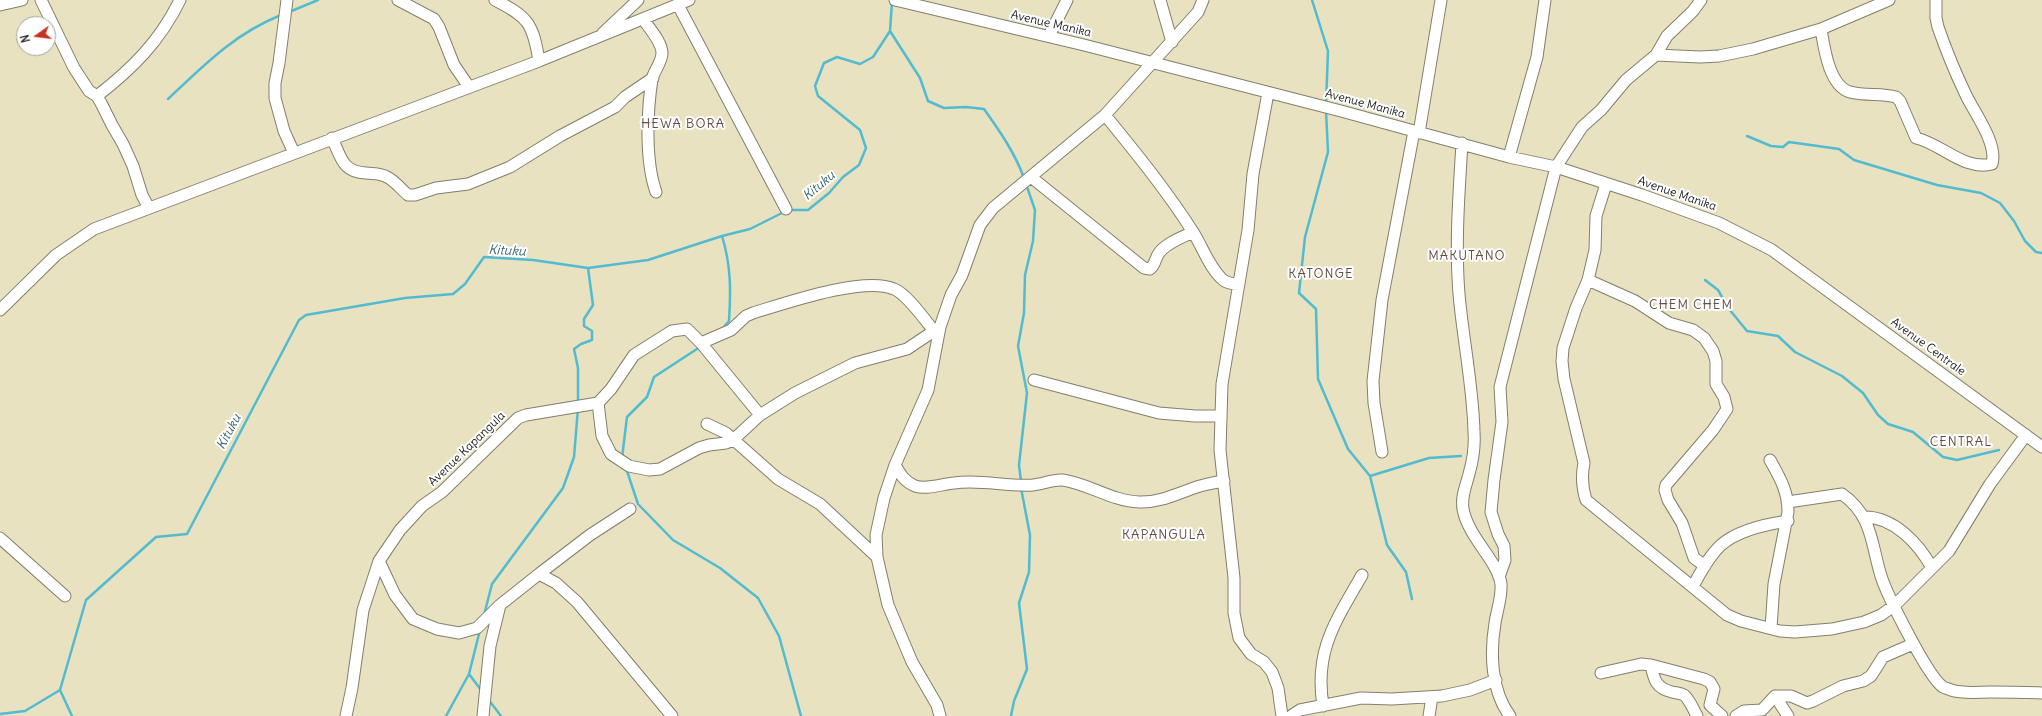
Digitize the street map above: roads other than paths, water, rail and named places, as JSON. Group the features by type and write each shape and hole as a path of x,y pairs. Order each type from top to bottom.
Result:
{"street":[{"path":"0,4 22,0"},
{"path":"41,0 74,68 89,91 97,96 128,153 142,195 149,208"},
{"path":"97,96 152,46 169,23 180,0"},
{"path":"287,0 280,63 275,83 275,98 284,131 294,153"},
{"path":"398,0 434,19 439,26 454,65 469,87"},
{"path":"495,0 516,11 527,20 537,49 539,61"},
{"path":"599,37 638,0"},
{"path":"0,310 56,255 94,229 539,61 689,0"},
{"name":"Avenue Manika","path":"895,0 1152,62 1508,156 1556,167 1719,222 1772,250 1798,269"},
{"path":"1049,36 1067,0"},
{"path":"1160,0 1172,42"},
{"path":"940,716 937,705 912,662 888,605 877,558 876,535 895,465 928,390 937,329 951,295 962,275 980,225 993,208 1105,115 1198,12 1203,0"},
{"path":"1382,452 1374,403 1373,381 1384,285 1416,132 1441,0"},
{"path":"1508,156 1537,57 1545,0"},
{"path":"1510,716 1499,694 1492,646 1500,597 1499,577 1505,560 1504,546 1498,534 1491,512 1502,422 1500,387 1556,167 1582,127 1601,110 1626,80 1656,55 1667,36 1697,6 1701,0"},
{"path":"1656,55 1678,57 1719,56 1753,49 1821,29 1888,0"},
{"path":"1821,29 1828,62 1840,84 1848,91 1896,97 1900,101 1916,138 1927,141 1960,160 1986,166 1992,164 1994,158 1988,139 1966,95 1938,28 1936,18 1936,0"},
{"path":"678,5 786,209"},
{"path":"642,19 660,45 662,54 652,78 649,111 650,176 656,192"},
{"path":"332,138 345,166 350,170 384,175 389,177 408,195 415,195 436,188 468,184 510,167 560,136 615,107 625,97 652,78"},
{"path":"1268,93 1253,174 1248,230 1222,384 1220,450 1234,578 1234,613 1239,638 1251,654 1264,662 1272,672 1278,688 1282,716"},
{"path":"1105,115 1160,183 1193,232 1222,280 1232,284 1238,284"},
{"path":"1462,143 1459,188 1459,294 1472,402 1475,441 1473,456 1462,499 1468,524 1499,577"},
{"path":"1031,177 1144,268 1150,269 1154,266 1159,253 1168,245 1193,232"},
{"path":"1606,184 1596,216 1595,250 1588,280 1576,308 1564,348 1562,361 1563,375 1584,464 1581,476 1586,500 1728,615 1741,621 1795,632 1832,629 1864,622 1881,615 1895,605 1949,551 1990,484 2026,435"},
{"name":"Avenue Centrale","path":"1798,269 2042,447"},
{"path":"1588,280 1635,301 1669,323 1693,330 1704,338 1713,351 1716,361 1716,384 1724,397 1727,409 1713,430 1666,485 1665,490 1668,500 1682,523 1694,558 1705,566"},
{"path":"701,343 731,330 746,316 753,313 854,286 885,287 895,289 937,329"},
{"path":"760,415 701,343 686,329 679,328 664,334 634,355 611,389 598,403 602,436 611,454 629,466 649,470 660,469 699,448 726,443 733,440 760,415 795,393 854,363 898,353 907,349 937,329"},
{"path":"1034,380 1159,413 1195,416 1220,416"},
{"name":"Avenue Kapangula","path":"346,716 352,688 363,610 379,560 400,530 422,506 442,492 518,418 526,415 598,403"},
{"path":"707,424 719,429 778,478 820,504 877,558"},
{"path":"1770,460 1783,481 1788,502 1788,521 1774,584 1771,628"},
{"path":"895,465 902,478 916,486 932,487 968,482 1021,486 1061,480 1082,484 1113,496 1138,502 1159,501 1201,486 1224,481"},
{"path":"1788,502 1842,494 1852,501 1864,517 1872,538 1881,575 1913,644 1943,687 1952,690 2042,693"},
{"path":"379,560 395,595 413,619 437,629 459,633 477,628 500,605 539,574 590,535 630,508"},
{"path":"1864,517 1878,519 1894,526 1919,547 1932,568"},
{"path":"1692,586 1714,553 1727,542 1756,528 1788,521"},
{"path":"0,538 65,596"},
{"path":"539,574 556,583 577,602 672,716"},
{"path":"1323,706 1319,685 1321,662 1332,627 1362,575"},
{"path":"483,716 490,646 500,605"},
{"path":"1736,716 1744,711 1762,710 1775,696 1791,696 1807,703 1814,701 1843,686 1863,681 1872,676 1883,657 1913,644"},
{"path":"1601,673 1641,664 1651,665 1710,682 1714,689 1710,705 1722,716"},
{"path":"1651,665 1654,680 1658,686 1662,689 1682,694 1688,698 1698,716"},
{"path":"1291,716 1300,710 1361,698 1432,697 1470,690 1496,680"},
{"path":"1775,696 1788,716"},
{"path":"1429,716 1432,697"}],"waterway":[{"path":"289,12 318,0"},
{"path":"1312,0 1328,51 1326,104"},
{"name":"Kituku","path":"788,210 808,210 829,193 843,177 859,165 866,148 860,130 818,96 815,86 824,63 837,57 860,64 873,57 890,31 892,2"},
{"path":"168,99 220,51 249,31 281,15"},
{"path":"890,31 920,78 928,101 944,108 966,107 984,109 1001,133 1024,178"},
{"path":"1326,111 1328,152 1305,237 1299,293 1316,309 1318,379 1348,449 1370,476 1387,545 1406,572 1412,599"},
{"path":"1747,136 1771,146 1783,147 1789,142 1839,149 1854,160 1937,185 1981,193 2000,203 2014,221 2025,241 2036,252 2042,253"},
{"path":"1021,481 1019,465 1027,393 1018,346 1024,313 1025,275 1033,241 1035,210 1026,184"},
{"name":"Kituku","path":"72,716 60,690 86,600 156,537 187,534 299,320 306,315 405,298 453,294 465,284 484,257 533,260 588,268 648,260 722,236 750,229 784,212"},
{"path":"722,236 729,268 730,289 729,321 722,329"},
{"path":"578,403 578,368 574,349 581,344 592,340 592,331 584,326 584,319 593,305 588,268"},
{"path":"1705,280 1718,290 1729,309 1747,331 1778,336 1795,352 1842,376 1863,393 1878,415 1888,424 1913,432 1943,457 1957,460 1999,450"},
{"path":"622,458 627,417 647,397 654,377 700,347"},
{"path":"484,615 492,584 563,488 574,457 578,408"},
{"path":"1370,476 1429,458 1461,456"},
{"path":"626,468 638,504 673,540 720,568 758,598 779,636 801,716"},
{"path":"1011,716 1014,701 1027,669 1019,603 1029,572 1030,535 1021,488"},
{"path":"446,716 469,674 480,630"},
{"path":"469,674 481,690"},
{"path":"0,714 25,711 60,690"},
{"path":"488,699 501,716"}],"district":[{"name":"HEWA BORA","path":"683,124"},
{"name":"MAKUTANO","path":"1467,256"},
{"name":"KATONGE","path":"1321,274"},
{"name":"CHEM CHEM","path":"1691,305"},
{"name":"CENTRAL","path":"1961,442"},
{"name":"KAPANGULA","path":"1164,535"}]}
